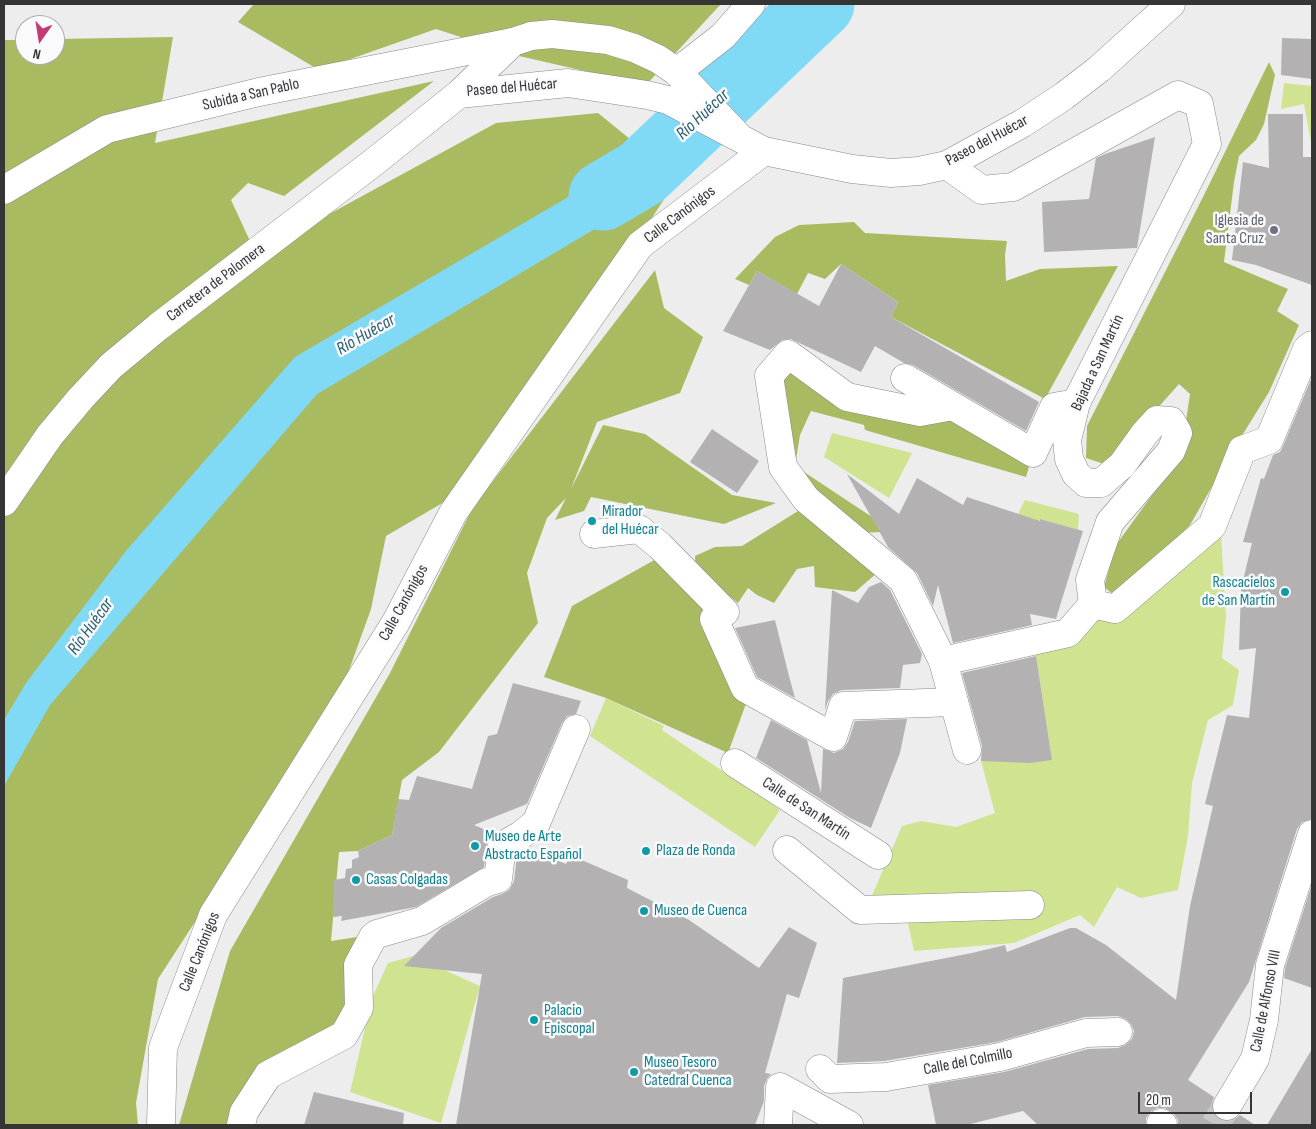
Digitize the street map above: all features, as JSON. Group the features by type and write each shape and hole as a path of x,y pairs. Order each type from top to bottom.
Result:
{"street":[{"path":"680,75 722,36 751,4"},
{"name":"Paseo del Huécar","path":"459,94 568,83 658,98 764,151 852,169 891,172 919,170 947,165 1023,123 1064,96 1100,69 1171,4"},
{"name":"Paseo del Huécar","path":"459,94 513,42 531,36 552,34 608,40 634,48 658,59 680,75 739,137"},
{"name":"Subida a San Pablo","path":"4,190 107,129 259,92 513,42"},
{"name":"Carretera de Palomera","path":"4,502 50,435 111,366 158,327 374,162 459,94"},
{"name":"Bajada a San Martín","path":"947,165 982,190 1013,186 1178,95 1198,104 1207,144 1076,403 1067,440 1069,459 1076,474 1086,483 1101,483 1122,465 1144,433 1157,420 1171,421 1178,433 1171,451 1110,522 1090,580 1093,604"},
{"name":"Calle Canónigos","path":"162,1125 163,1048 213,915 396,622 452,513 640,245 764,151"},
{"path":"943,661 1068,633 1093,604 1115,609 1212,526 1242,450 1269,440 1307,349 1312,345"},
{"path":"953,406 920,412 847,397 788,354 769,376 783,467 806,499 903,580 943,661 967,750"},
{"path":"904,378 1033,453 1054,407 1076,403"},
{"path":"594,534 639,529 660,546 725,612 714,619 745,688 833,737 843,706 954,702"},
{"path":"241,1125 244,1112 268,1075 344,1036 359,1008 358,965 373,937 377,934 422,921 488,882 498,879 502,846 521,835 536,823 576,729"},
{"name":"Calle de San Martín","path":"735,763 878,855"},
{"name":"Calle de Alfonso VIII","path":"1227,1106 1255,1059 1264,1020 1270,965 1312,834"},
{"path":"787,850 860,910 1030,905"},
{"name":"Calle del Colmillo","path":"820,1069 830,1079 886,1077 1000,1057 1086,1033 1118,1032"},
{"path":"778,1125 780,1087 849,1125"}],"green space":[{"path":"254,4 721,4 646,85 519,56 436,29 319,70 238,22"},
{"path":"173,37 155,143 434,81 284,196 248,183 231,200 256,254 496,123 598,113 678,178 557,363 451,498 386,536 371,609 348,673 228,871 158,979 136,1103 138,1125 4,1125 4,40 15,40 15,65 65,65 65,39"},
{"path":"1269,62 1275,75 1264,124 1256,140 1239,156 1224,262 1288,289 1277,311 1299,325 1269,392 1190,525 1119,599 1104,587 1116,545 1181,455 1190,394 1179,384 1107,465 1086,458 1087,426"},
{"path":"1284,83 1312,86 1312,142 1304,104 1281,109"},
{"path":"854,222 865,233 1007,241 1005,255 1006,281 1040,269 1118,266 1045,399 891,317 898,302 841,264 825,279 808,273 797,294 757,271 749,285 735,279 775,237 799,225"},
{"path":"655,270 664,308 703,337 680,393 597,422 571,489 603,425 645,434 732,495 776,503 724,524 591,497 584,511 555,520 566,498 547,518 527,573 538,623 439,752 402,780 392,835 358,851 339,852 331,941 377,934 359,1008 268,1075 241,1125 179,1125 230,951 390,673 473,507"},
{"path":"784,365 889,411 951,411 1032,456 1026,477 865,430 864,425 811,411 800,435 795,466 872,517 881,532 858,533 786,462 769,376"},
{"path":"832,433 912,453 889,498 824,457"},
{"path":"1025,500 1079,514 1078,530 1040,519 1030,545 1007,536"},
{"path":"798,511 877,573 855,592 815,587 814,566 797,569 774,603 757,595 748,588 738,603 696,570 695,556 715,547 742,546"},
{"path":"1221,534 1226,616 1222,658 1239,670 1233,705 1208,720 1192,783 1188,836 1178,890 1141,898 1117,887 1094,927 1080,915 1014,943 914,951 903,900 870,900 902,826 921,821 956,827 995,813 981,761 1052,760 1035,650"},
{"path":"658,558 712,614 747,701 728,753 606,698 544,677 572,606"},
{"path":"606,698 664,726 662,730 780,810 755,847 590,736"},
{"path":"413,956 480,986 441,1123 350,1092 372,998 388,963"}],"water":[{"path":"791,4 837,4 736,98 706,69"},
{"path":"658,121 696,152 657,192 317,394 50,705 4,786 4,720 26,683 126,551 295,357 611,172"}],"building":[{"path":"1282,38 1312,39 1312,79 1281,75"},
{"name":"Iglesia de Santa Cruz","path":"1268,114 1303,114 1303,157 1312,157 1312,285 1256,265 1232,260 1243,162 1269,168"},
{"path":"1155,137 1137,248 1044,252 1042,202 1089,199 1096,158"},
{"path":"841,264 898,302 891,317 1039,402 1026,431 913,365 904,363 875,346 861,372 791,339 782,340 770,350 723,331 757,271 819,306"},
{"path":"1312,377 1312,819 1302,822 1297,829 1249,982 1188,1080 1214,1097 1211,1106 1214,1114 1219,1119 1227,1122 1234,1120 1240,1115 1255,1125 1178,1125 1178,1120 1174,1114 1165,1108 1157,1108 1150,1112 1146,1118 1146,1125 1038,1125 1023,1111 966,1125 936,1125 928,1085 1004,1072 1088,1049 1118,1048 1126,1045 1132,1039 1134,1031 1131,1024 1126,1019 1118,1016 1085,1017 997,1042 884,1061 837,1063 843,978 1005,945 1007,952 1070,928 1076,928 1106,945 1176,1000 1190,906 1213,806 1205,804 1227,715 1249,718 1256,648 1239,650 1241,589 1252,543 1243,542 1261,478 1264,479 1273,455 1280,452"},
{"path":"712,429 759,461 737,493 690,462"},
{"path":"847,474 899,514 917,478 963,505 967,497 1040,521 1040,519 1083,531 1056,619 1030,614 1032,625 953,643 938,585 933,606 917,573 888,547"},
{"path":"881,582 890,590 922,654 920,663 903,665 900,688 842,690 833,694 825,710 832,590 858,603 869,587"},
{"path":"775,620 795,698 757,677 735,628"},
{"path":"1036,656 1052,760 1030,763 981,761 982,746 962,673"},
{"path":"513,683 581,701 576,714 567,716 562,723 527,804 474,825 493,833 487,844 484,867 416,907 341,921 342,916 333,917 334,880 345,878 346,869 352,868 352,860 359,857 358,851 392,835 398,799 409,800 417,776 472,789 488,736 497,734"},
{"path":"907,719 900,753 871,828 850,818 756,758 771,720 807,740 821,793 823,749 834,753 843,749 848,742 855,721"},
{"path":"529,848 566,864 570,855 628,880 627,888 689,920 759,968 789,927 817,943 799,998 787,994 765,1073 771,1074 764,1086 764,1101 755,1125 456,1125 482,974 404,966 441,928 493,897 509,890 514,881 517,856"},
{"path":"1312,884 1312,988 1284,978 1285,968"},
{"path":"1312,1049 1312,1125 1267,1125"},
{"path":"314,1092 404,1113 403,1125 304,1125"}],"waterway":[{"name":"Río Huécar","path":"603,196 642,173 820,4"}],"tunnel":[{"path":"1215,1125 1227,1106"}],"place":[{"name":"Iglesia de Santa Cruz","path":"1274,230"},
{"name":"Mirador del Huécar","path":"592,521"},
{"name":"Rascacielos de San Martín","path":"1285,592"},
{"name":"Museo de Arte Abstracto Español","path":"475,846"},
{"name":"Plaza de Ronda","path":"646,851"},
{"name":"Casas Colgadas","path":"356,880"},
{"name":"Museo de Cuenca","path":"644,911"},
{"name":"Palacio Episcopal","path":"534,1020"},
{"name":"Museo Tesoro Catedral Cuenca","path":"634,1072"}]}
